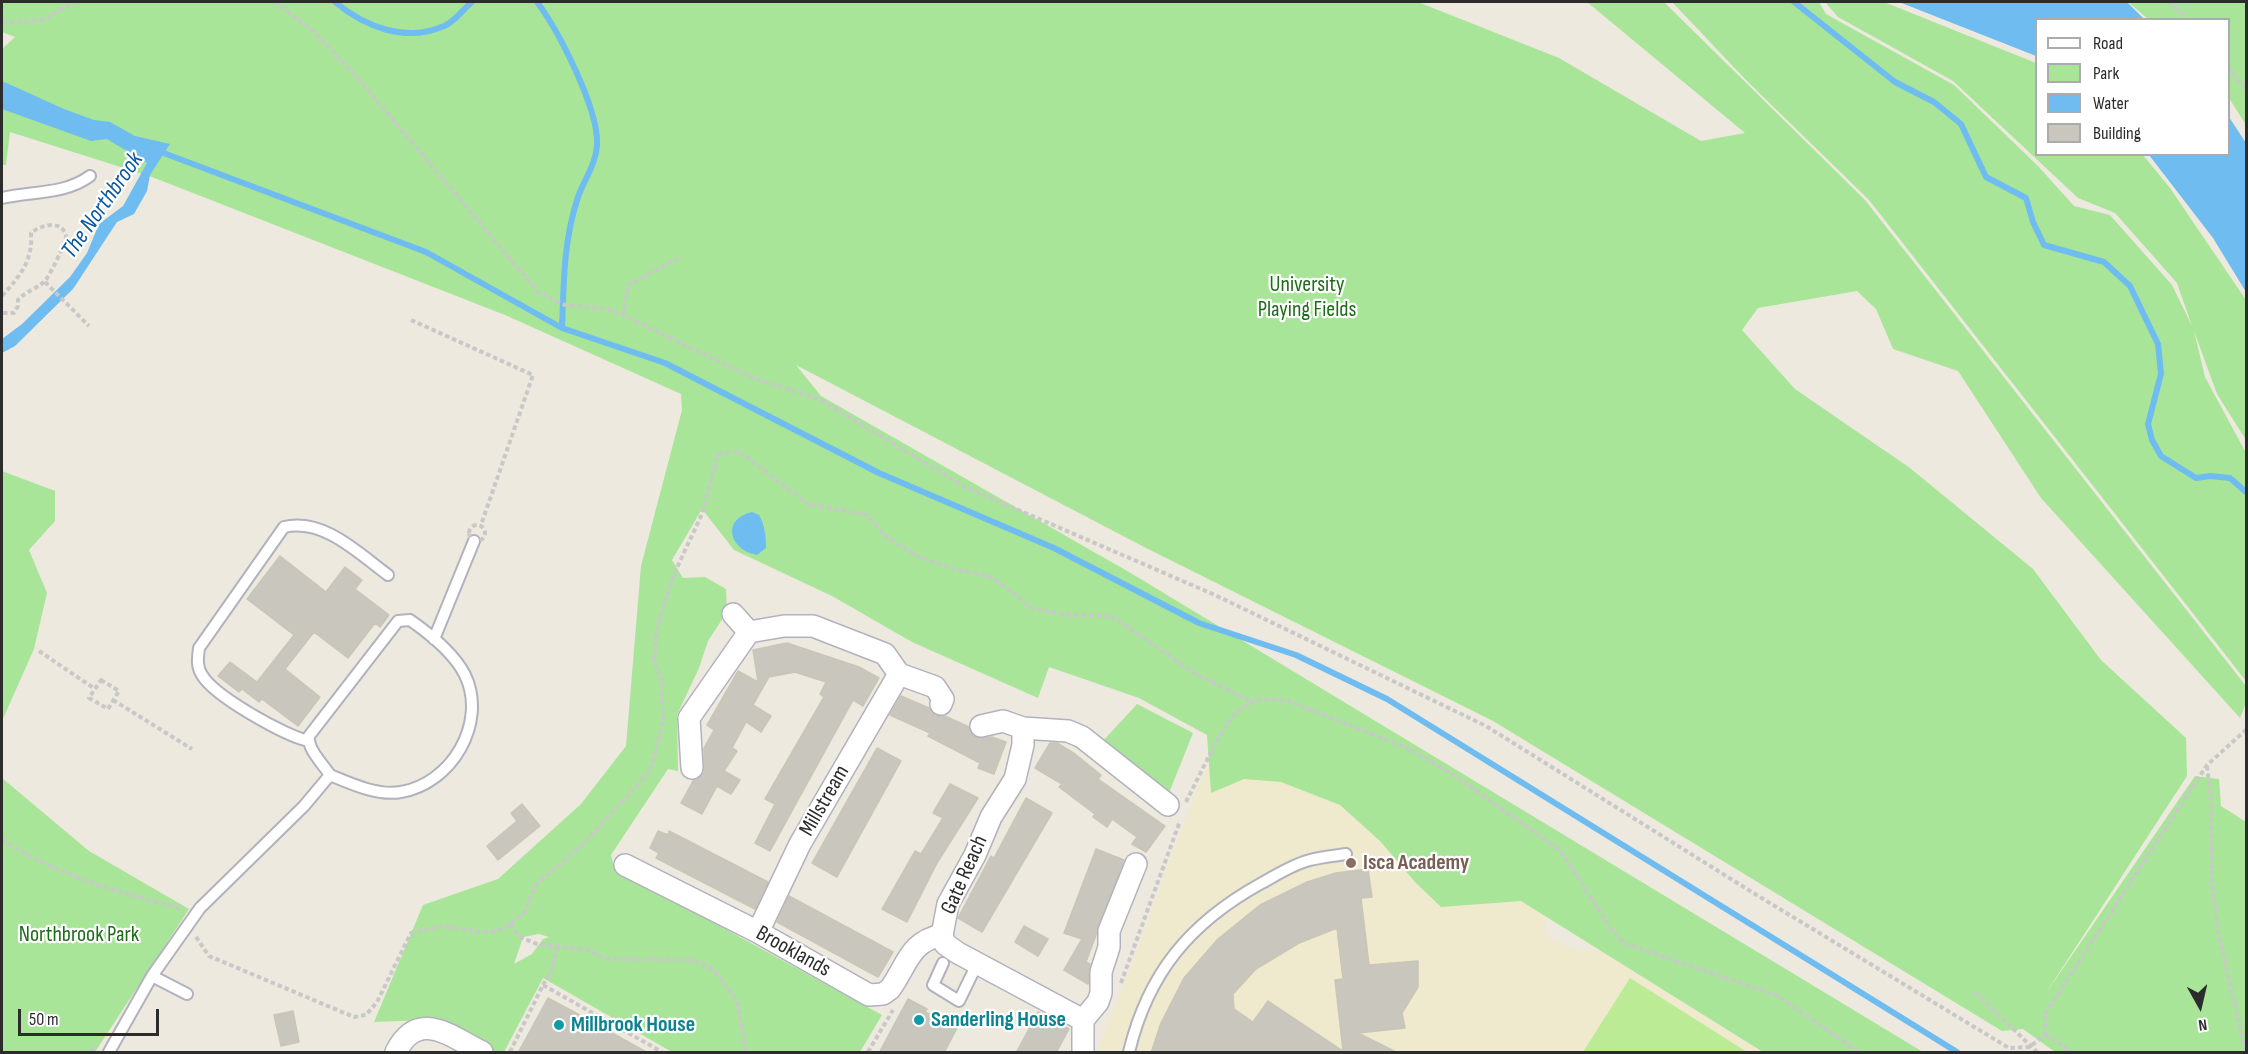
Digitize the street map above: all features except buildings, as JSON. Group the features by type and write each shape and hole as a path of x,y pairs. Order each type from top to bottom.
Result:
{"street":[{"path":"733,614 749,632"},
{"path":"692,768 689,718 749,632 784,626 813,626 885,654 899,674 935,687 943,699 941,704"},
{"name":"Millstream","path":"758,932 800,844 899,674"},
{"path":"981,726 1003,721 1023,728 1068,731 1082,737 1178,810"},
{"name":"Gate Reach","path":"1023,728 1023,745 1015,779 991,817 975,855 948,904 942,935 945,944 1083,1020"},
{"path":"1083,1048 1083,1020 1098,1002 1101,993 1101,972 1109,948 1109,931 1136,864"},
{"name":"Brooklands","path":"625,865 758,932 869,995 883,994 890,989 916,945 926,938 942,935"},
{"path":"396,1053 404,1037 422,1028 432,1027 482,1053"}],"lane":[{"path":"2,198 56,191 79,184 90,176"},
{"path":"309,741 324,714 398,621 410,620 434,639 460,668 470,691 469,728 451,765 434,779 402,792 376,792 330,775 309,741 278,729 223,695 202,677 197,659 199,648 284,527 305,525 321,528 388,575"},
{"path":"434,639 474,541"},
{"path":"124,1053 112,1049 185,921 296,814 330,775"},
{"path":"1129,1053 1136,1026 1156,977 1179,946 1211,915 1241,895 1308,860 1346,854"},
{"path":"943,963 933,985 959,1001 978,962"},
{"path":"153,976 187,994"}],"path":[{"path":"2,23 42,20 75,2"},
{"path":"275,2 313,31 357,77 539,293 565,305 607,309 623,315 753,378 821,400 963,486 1215,595 1486,726 1755,894 2009,1048 2030,1047 2038,1044 2045,1034 2045,1014 2207,765 2247,730"},
{"path":"2169,2 2186,18"},
{"path":"2230,68 2247,89"},
{"path":"2,296 25,270 30,259 31,233 46,225 56,226 66,236 65,246 47,283 25,291 18,300 14,313 2,313"},
{"path":"623,315 628,285 681,257"},
{"path":"47,283 89,326"},
{"path":"411,320 533,375 481,525"},
{"path":"2,839 46,864 109,890 185,910 185,921 209,956 354,1017 366,1015 377,1002 411,933 442,926 496,932 510,925 525,911 536,885 584,843 650,771 664,719 661,697 663,682 654,660 657,628 674,574 702,514 718,454 727,451 738,451 808,504 867,515 884,535 915,555 950,568 992,577 1032,608 1067,615 1111,616 1196,674 1252,702"},
{"path":"39,651 95,689"},
{"path":"101,680 119,691 108,709 89,698 95,689 101,680"},
{"path":"1120,984 1178,810 1228,722 1252,702 1270,698 1287,700 1409,749 1455,776 1561,851 1613,932 1624,943 1778,996 1859,1053"},
{"path":"113,700 192,749"},
{"path":"2207,765 2211,801 2212,886 2219,937 2246,1053"},
{"path":"510,925 520,938 556,947 588,950 607,959 694,960 714,970 737,1001 746,1053"},
{"path":"510,1053 553,968 556,947"},
{"path":"543,985 662,1053"},
{"path":"1975,992 2037,1053"},
{"path":"868,1053 893,1012 894,1006"},
{"path":"2045,1034 2072,1053"}],"shaded area":[{"name":"Isca Academy","path":"1232,724 1546,907 1546,936 1579,952 1586,948 1643,964 1847,1052 1096,1052 1124,985 1197,788"}],"green space":[{"name":"University Playing Fields","path":"2,2 1418,2 1559,58 1701,141 1745,133 1587,2 1664,2 1865,200 2246,686 2246,703 2240,718 2041,498 1958,371 1893,349 1876,309 1857,291 1758,308 1742,330 1795,389 1910,468 2033,569 2101,660 2186,738 2187,776 2044,996 2195,776 2219,779 2221,806 2246,822 2246,1052 2055,1052 2023,1029 2002,1031 1493,721 1146,548 796,365 821,396 1129,572 1923,1052 1763,1052 1521,901 1441,907 1415,882 1380,841 1340,805 1281,782 1244,779 1211,793 1207,735 1139,698 1049,667 1038,698 912,642 832,596 734,550 702,509 672,560 683,578 705,577 726,589 727,612 708,641 699,668 677,715 678,771 668,769 611,855 614,867 882,1015 860,1052 672,1052 543,978 504,1052 492,1052 428,1020 374,1022 423,905 498,879 581,804 626,746 641,566 682,410 681,394 505,315 152,177 10,132 6,165 2,165 2,49 15,37 2,32","holes":["539,934 549,937 543,939 532,954 514,964 523,937"]},
{"path":"1672,2 1819,2 1826,14 1954,85 2038,166 2074,206 2110,215 2172,285 2192,326 2177,283 2115,213 2078,198 1953,81 1838,17 1825,2 1884,2 2035,63 2035,156 2144,156 2170,188 2246,300 2246,440 2217,394 2194,331 2205,377 2246,453 2246,681 1869,200 1747,81"},
{"path":"2128,2 2246,2 2246,125 2230,100 2230,18 2147,18"},
{"path":"2,471 55,491 55,521 29,550 47,593 34,649 2,721"},
{"path":"1137,704 1193,733 1169,793 1102,742"},
{"name":"Northbrook Park","path":"2,778 89,851 189,909 95,1052 2,1052"},
{"path":"1630,978 1747,1052 1583,1052"}],"water":[{"path":"1899,2 2127,2 2143,18 2035,18 2035,56"},
{"path":"2,81 64,109 94,120 110,122 135,136 170,144 150,175 147,191 134,214 117,222 73,289 15,346 2,353 2,339 22,324 70,277 87,253 99,224 123,206 147,163 107,139 91,141 2,109"},
{"path":"2230,119 2246,143 2246,292 2213,238 2150,156 2230,156"},
{"path":"752,512 759,515 765,535 766,548 757,555 740,547 732,534 736,521"}],"waterway":[{"path":"335,2 359,19 373,25 386,30 415,33 430,31 448,24 472,2"},
{"path":"537,2 556,31 576,70 596,130 596,152 577,200 569,233 562,328"},
{"path":"1794,2 1895,82 1934,102 1961,124 1986,177 2026,198 2033,222 2044,245 2104,262 2130,286 2158,344 2161,374 2148,424 2152,440 2161,456 2196,478 2210,476 2230,478 2246,492"},
{"path":"161,152 426,252 562,328 665,363 879,473 1054,548 1199,623 1296,655 1387,699 1957,1052"}],"place":[{"name":"Isca Academy","path":"1351,863"},
{"name":"Sanderling House","path":"919,1020"},
{"name":"Millbrook House","path":"559,1025"}],"water label":[{"name":"The Northbrook","path":"103,206"}]}
